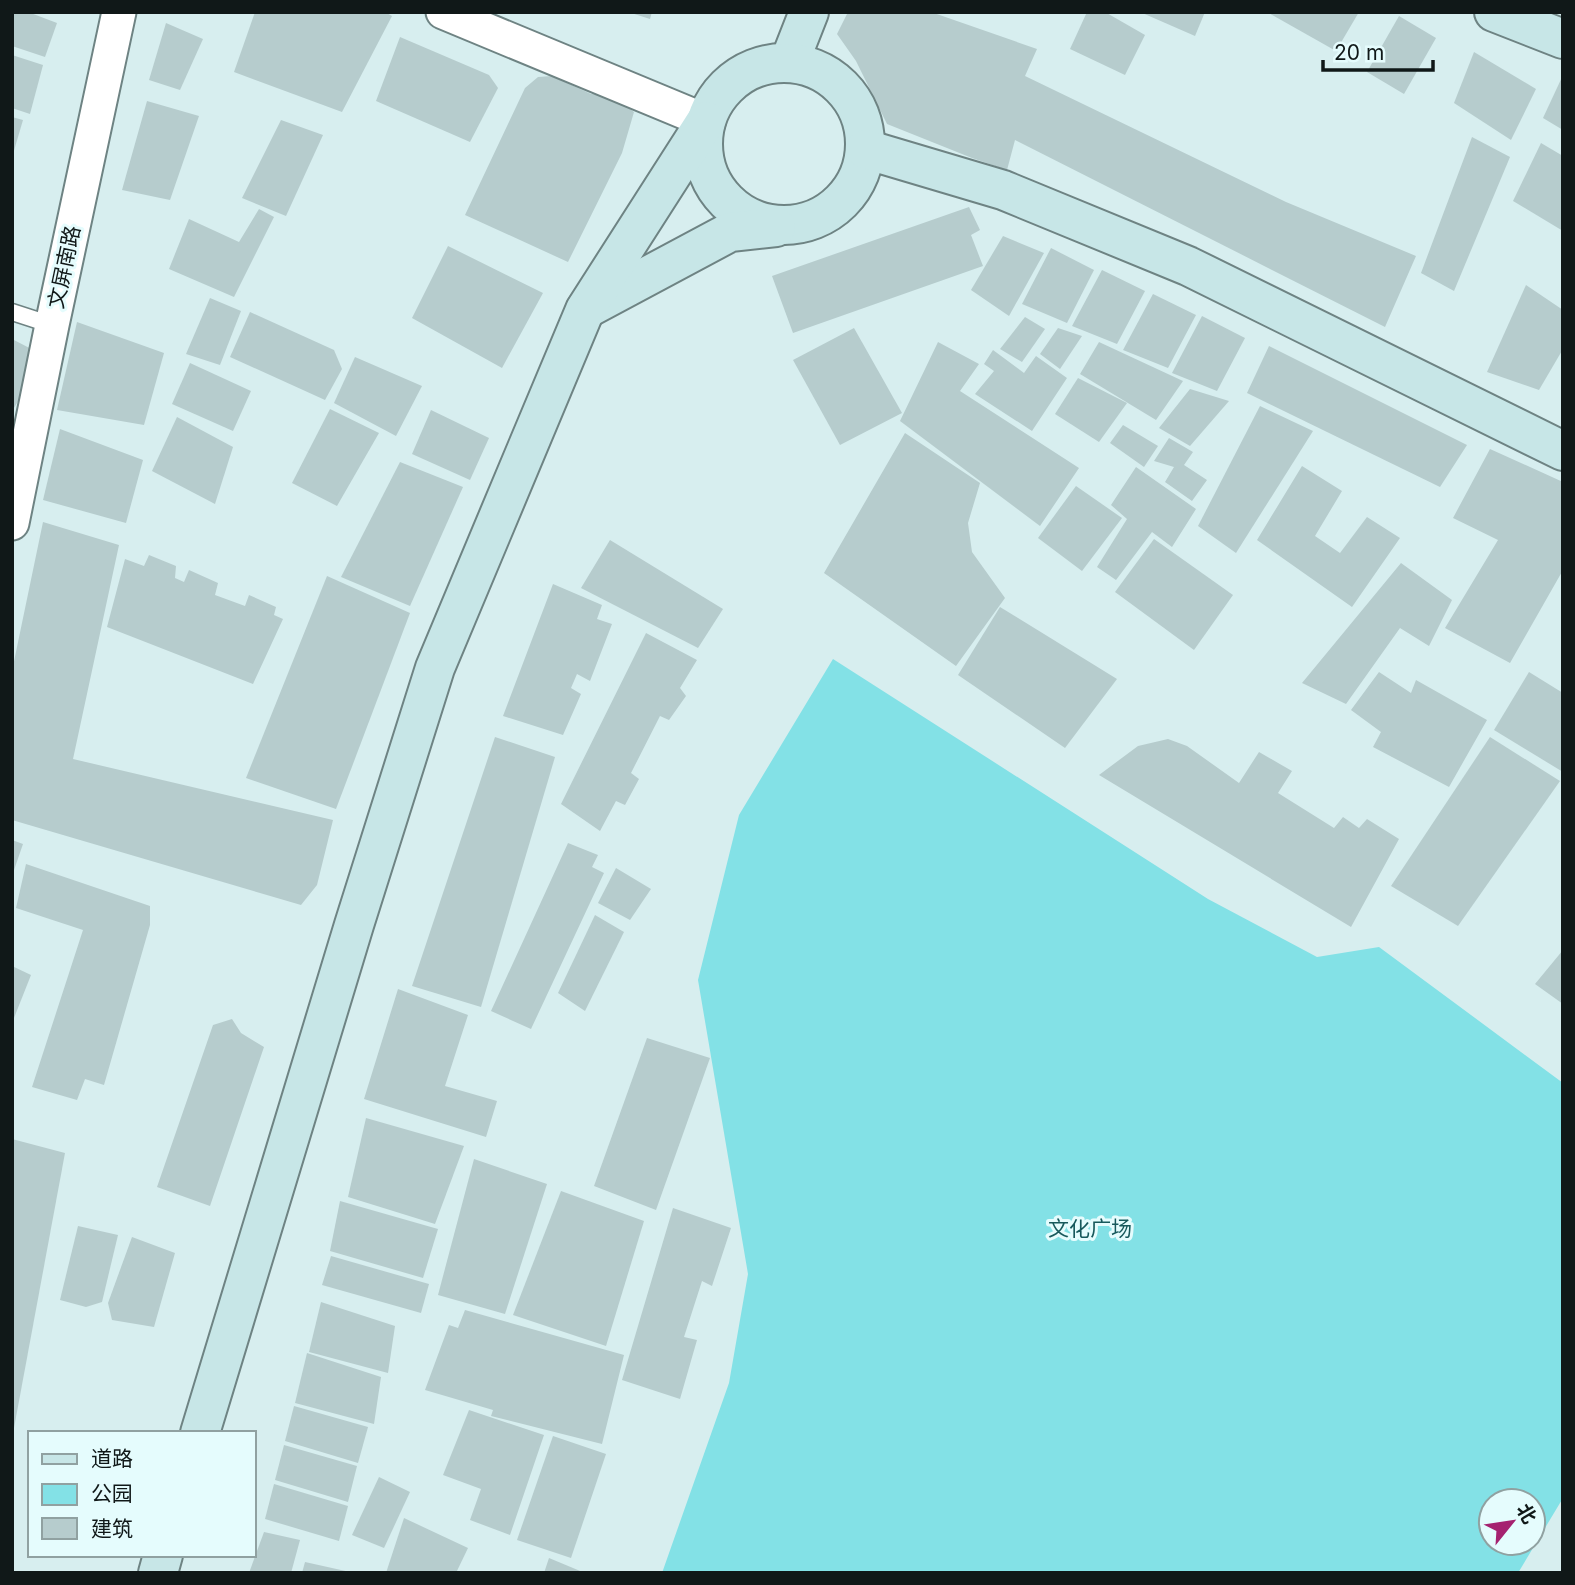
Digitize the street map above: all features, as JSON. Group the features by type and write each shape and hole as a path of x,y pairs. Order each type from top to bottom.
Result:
{"main road":[{"path":"789,63 809,12"},
{"path":"1494,12 1563,39"},
{"path":"201,1431 435,668 585,310 706,121 718,97 737,77 762,66 789,63 814,69 835,82 852,100 862,124 865,149 859,172 848,194 830,211 808,222 730,232 585,310"},
{"path":"706,121 703,146 707,171 718,193 737,210 759,222 784,226"},
{"path":"865,149 1003,190 1188,266 1563,451"}],"street":[{"name":"文屏南路","path":"12,523 118,12"},
{"path":"443,12 706,121"}],"lane":[{"path":"12,312 52,325"}],"green space":[{"name":"文化广场","path":"833,659 1208,899 1317,957 1379,947 1563,1083 1563,1498 1547,1525 1547,1487 1477,1487 1477,1557 1528,1557 1518,1573 662,1573 729,1383 748,1274 698,980 739,815"}],"building":[{"path":"12,12 28,12 57,23 45,57 12,46"},
{"path":"255,12 385,12 392,16 342,112 234,72"},
{"path":"628,12 652,12 650,19"},
{"path":"848,12 931,12 1037,49 1025,76 1286,202 1416,256 1385,327 1015,140 1007,170 887,124 856,61 837,34"},
{"path":"1087,12 1105,12 1145,35 1125,75 1070,49"},
{"path":"1140,12 1205,12 1195,36"},
{"path":"1267,12 1359,12 1336,51"},
{"path":"1399,16 1436,38 1404,94 1367,72"},
{"path":"166,23 203,39 180,90 149,80"},
{"path":"400,37 489,75 498,88 470,142 376,101"},
{"path":"1474,52 1536,89 1511,140 1454,103"},
{"path":"12,55 43,65 30,114 12,108"},
{"path":"1563,75 1563,130 1543,118"},
{"path":"552,76 591,94 612,95 634,112 622,153 568,262 465,215 525,88 538,77"},
{"path":"147,101 199,116 170,200 122,190"},
{"path":"12,117 23,120 13,154 12,154"},
{"path":"281,120 323,135 286,216 242,198"},
{"path":"1472,137 1510,157 1454,291 1421,273"},
{"path":"1541,143 1563,156 1563,231 1513,201"},
{"path":"969,207 980,230 971,235 983,266 793,333 772,276"},
{"path":"259,209 274,217 234,297 169,269 189,219 239,242"},
{"path":"1003,236 1044,253 1009,316 971,290"},
{"path":"448,246 543,293 502,368 412,318"},
{"path":"1051,248 1094,270 1067,323 1022,304"},
{"path":"1102,270 1145,291 1117,344 1072,326"},
{"path":"1526,285 1563,310 1563,349 1539,390 1487,372"},
{"path":"1153,294 1196,315 1168,368 1123,350"},
{"path":"210,298 241,311 220,365 186,354"},
{"path":"250,312 334,350 342,369 325,400 230,357"},
{"path":"1202,316 1245,338 1217,391 1172,373"},
{"path":"1025,317 1045,329 1022,362 1000,349"},
{"path":"77,322 164,353 144,425 57,410"},
{"path":"854,328 902,413 840,445 793,360"},
{"path":"1058,328 1082,336 1060,369 1040,354"},
{"path":"12,339 41,354 36,373 12,411"},
{"path":"938,342 979,364 960,391 1079,468 1040,526 900,421"},
{"path":"1099,342 1183,381 1156,420 1080,374"},
{"path":"1269,346 1467,445 1440,487 1247,393"},
{"path":"993,350 1024,373 1036,356 1067,378 1032,431 975,394 994,371 984,364"},
{"path":"355,357 422,386 396,436 334,403"},
{"path":"190,363 251,391 233,431 172,404"},
{"path":"1078,378 1127,403 1099,442 1055,414"},
{"path":"1190,389 1229,401 1190,446 1159,428"},
{"path":"1260,406 1313,431 1236,553 1198,526"},
{"path":"330,409 379,433 337,506 292,483"},
{"path":"431,410 489,438 470,480 412,454"},
{"path":"177,417 233,447 215,504 152,471"},
{"path":"1123,425 1158,446 1144,467 1110,443"},
{"path":"60,429 143,460 126,523 43,500"},
{"path":"905,433 980,483 968,523 972,552 1005,598 956,666 824,573"},
{"path":"1169,438 1193,452 1184,465 1207,480 1192,501 1165,482 1174,467 1154,461"},
{"path":"1490,449 1563,482 1563,570 1510,663 1445,628 1498,540 1453,518"},
{"path":"400,462 463,487 410,606 341,577"},
{"path":"1302,466 1342,491 1315,536 1340,553 1367,517 1400,538 1352,607 1257,540"},
{"path":"1136,467 1196,509 1172,547 1152,532 1116,580 1097,567 1127,519 1111,505"},
{"path":"1076,486 1122,518 1082,571 1038,538"},
{"path":"43,522 119,545 73,759 333,820 317,885 301,905 12,820 12,671"},
{"path":"1154,539 1233,595 1194,650 1115,592"},
{"path":"610,540 723,609 698,648 581,588"},
{"path":"149,555 176,566 175,578 184,582 189,570 218,583 215,595 245,606 249,595 276,607 274,615 283,619 253,684 107,627 125,559 144,566"},
{"path":"1401,563 1452,600 1429,646 1400,628 1346,704 1302,683"},
{"path":"327,576 410,613 336,809 246,778"},
{"path":"553,584 602,605 597,619 612,624 590,681 577,674 571,688 581,694 563,735 503,716"},
{"path":"1000,607 1117,679 1065,748 958,675"},
{"path":"646,633 697,660 680,688 686,696 669,720 660,716 631,773 639,779 625,805 616,801 600,831 561,804"},
{"path":"1379,672 1411,693 1416,680 1487,720 1449,787 1373,747 1381,732 1351,710"},
{"path":"1529,672 1563,693 1563,772 1494,730"},
{"path":"495,737 555,757 481,1007 412,986"},
{"path":"1490,737 1560,781 1458,926 1391,886"},
{"path":"1168,739 1187,746 1239,783 1259,752 1292,771 1278,793 1334,828 1343,817 1359,828 1367,819 1399,839 1351,927 1099,775 1138,746"},
{"path":"12,840 23,844 13,873 12,873"},
{"path":"568,843 598,855 592,867 604,873 531,1029 491,1011"},
{"path":"26,864 150,906 150,925 104,1085 85,1079 77,1100 32,1087 83,930 16,908"},
{"path":"616,868 651,889 630,920 598,903"},
{"path":"595,915 624,932 585,1011 558,993"},
{"path":"1563,950 1563,1004 1535,984"},
{"path":"12,966 31,975 12,1023"},
{"path":"398,989 468,1015 445,1086 497,1101 486,1137 364,1099"},
{"path":"232,1019 241,1033 264,1047 210,1206 157,1187 213,1025"},
{"path":"647,1038 710,1058 656,1210 594,1186"},
{"path":"366,1118 464,1146 435,1224 348,1197"},
{"path":"12,1139 65,1153 14,1428 12,1428"},
{"path":"474,1159 547,1184 505,1314 438,1295"},
{"path":"561,1191 644,1221 606,1346 513,1315"},
{"path":"340,1201 438,1229 423,1278 330,1251"},
{"path":"673,1208 731,1228 712,1286 702,1281 684,1337 697,1340 680,1399 622,1380"},
{"path":"78,1226 118,1235 102,1302 86,1307 60,1300"},
{"path":"132,1237 175,1253 154,1327 112,1320 108,1303"},
{"path":"331,1256 429,1284 421,1313 322,1285"},
{"path":"321,1302 395,1326 388,1373 309,1352"},
{"path":"465,1310 624,1355 602,1444 491,1416 493,1410 425,1390 449,1325 458,1328"},
{"path":"307,1353 381,1377 374,1424 295,1403"},
{"path":"294,1406 368,1427 358,1463 285,1441"},
{"path":"469,1410 544,1435 510,1535 470,1520 481,1489 443,1475"},
{"path":"553,1436 606,1454 571,1558 517,1540"},
{"path":"284,1445 357,1466 348,1502 275,1480"},
{"path":"379,1477 410,1492 384,1548 352,1535"},
{"path":"274,1484 348,1506 339,1541 265,1519"},
{"path":"404,1518 468,1548 456,1573 386,1573"},
{"path":"264,1532 300,1540 291,1573 249,1573"},
{"path":"549,1558 585,1573 544,1573"},
{"path":"305,1562 350,1572 350,1573 302,1573"}]}
